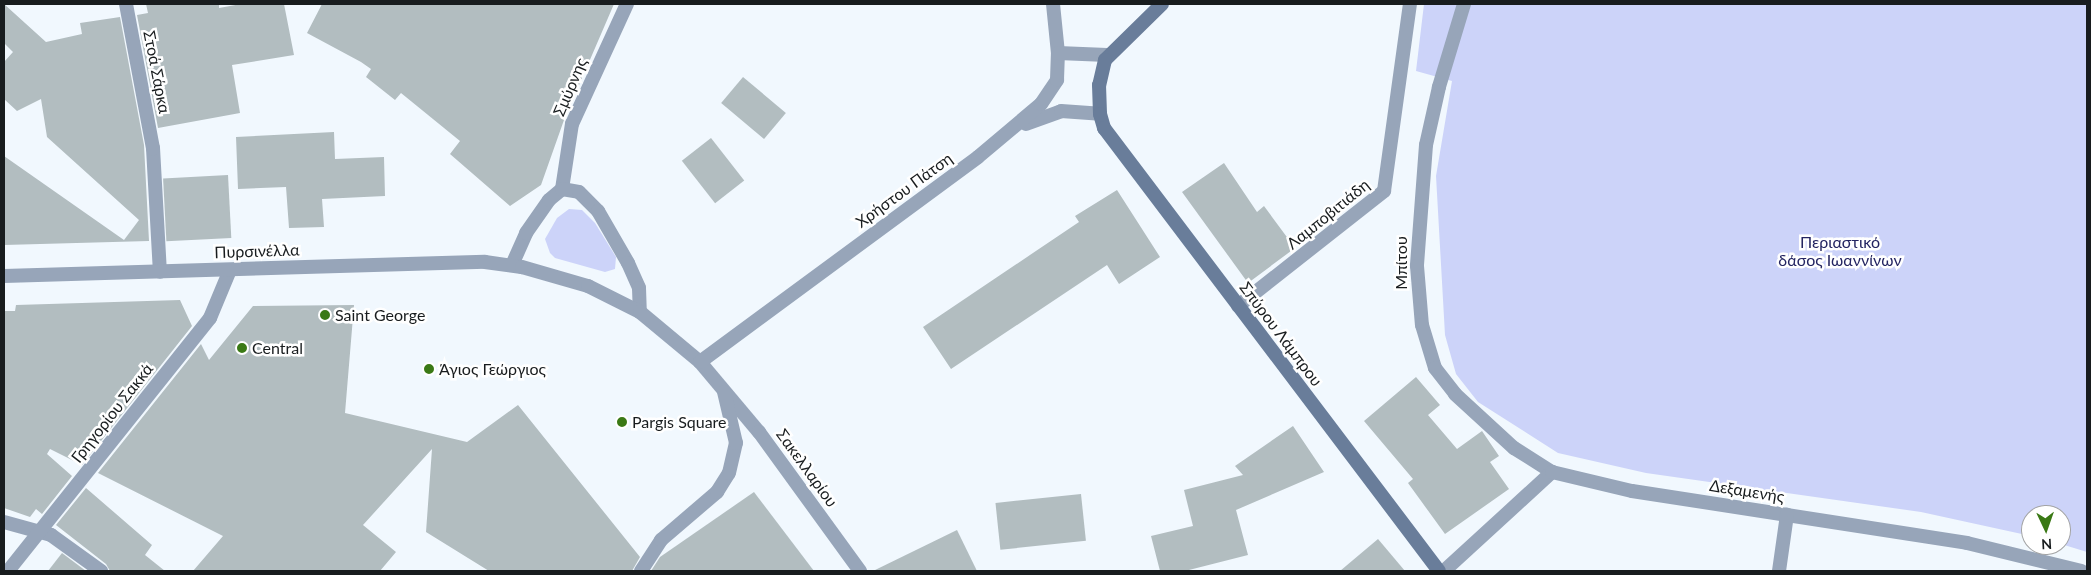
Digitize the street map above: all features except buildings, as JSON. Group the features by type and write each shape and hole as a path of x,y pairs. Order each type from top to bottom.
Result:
{"main road":[{"path":"1100,114 1100,79 1107,55 1162,4"},
{"name":"Σπύρου Λάμπρου","path":"1100,114 1118,150 1439,571"}],"street":[{"name":"Στοά Σάρκα","path":"126,4 153,148 160,272"},
{"name":"Σμύρνης","path":"562,189 572,124 626,4"},
{"name":"Χρήστου Πάτση","path":"700,362 978,157 1045,100 1057,80 1058,53 1053,4"},
{"name":"Λαμποβιτιάδη","path":"1238,306 1384,191 1410,4"},
{"name":"Μπίτου","path":"1464,4 1432,113 1425,154 1417,266 1422,325 1435,368 1455,394 1519,453 1552,472"},
{"path":"1058,53 1107,55"},
{"path":"978,157 1044,115 1061,112 1100,114"},
{"path":"512,265 532,222 549,200 562,189 585,196 598,211 634,274 640,292 640,312"},
{"name":"Πυρσινέλλα","path":"4,276 230,270 440,261 512,265 588,286 640,312"},
{"name":"Γρηγορίου Σακκά","path":"8,571 210,318 230,270"},
{"name":"Σακελλαρίου","path":"640,312 700,362 723,387 860,571"},
{"path":"641,571 667,533 717,492 729,473 736,443 723,387"},
{"path":"1444,571 1552,472"},
{"name":"Δεξαμενής","path":"1552,472 1632,491 1967,543 2082,571"},
{"path":"1779,571 1787,515"},
{"path":"4,522 41,531 60,541 101,571"}],"green space":[{"name":"Περιαστικό δάσος Ιωαννίνων","path":"1424,4 2087,4 2087,552 2071,547 2071,505 2021,505 2021,534 1921,512 1646,473 1558,453 1478,402 1456,374 1445,335 1436,176 1452,81 1416,71"},
{"path":"569,209 582,210 595,223 616,257 615,269 605,272 555,258 550,253 545,239 557,218"}],"place":[{"name":"Saint George","path":"325,315"},
{"name":"Central","path":"242,348"},
{"name":"Άγιος Γεώργιος","path":"429,369"},
{"name":"Pargis Square","path":"622,422"}]}
